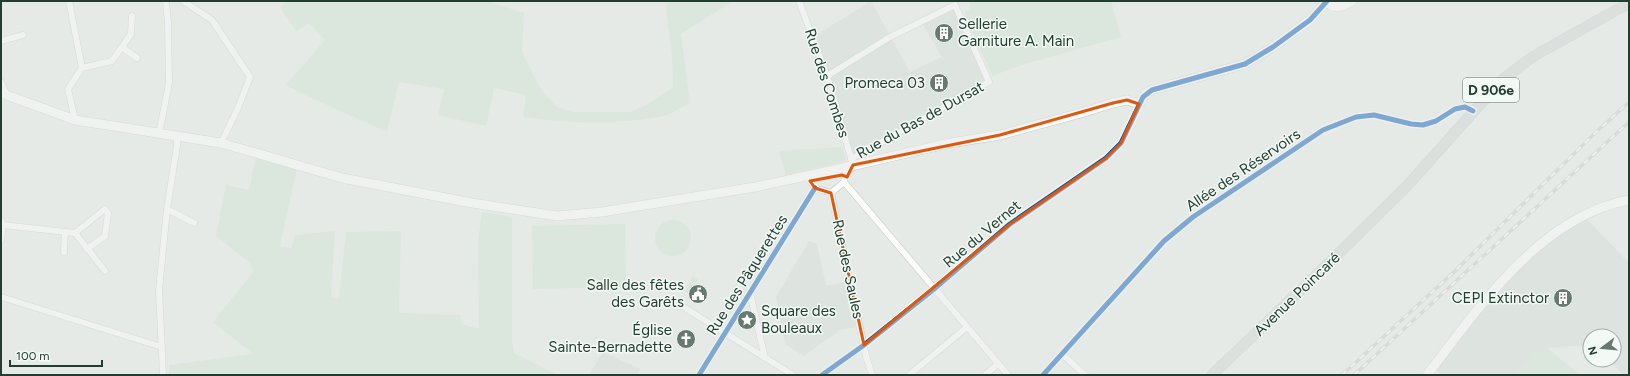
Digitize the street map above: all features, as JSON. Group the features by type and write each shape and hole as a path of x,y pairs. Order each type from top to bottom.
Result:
{"main road":[{"path":"2,91 14,98 75,120 221,143 342,178 472,203 557,216 602,212 846,171 969,140 1000,135 1113,103 1127,100 1139,104 1143,97 1152,90 1233,68 1256,58 1310,20 1327,1 1331,6 1338,8 1350,1"},
{"name":"D 906e","path":"1473,111 1503,79 1534,56 1629,3"},
{"name":"Avenue Poincaré","path":"1212,375 1406,187 1473,111"},
{"path":"755,187 813,184 846,171"},
{"path":"1427,375 1472,317 1529,254 1578,218 1601,207 1629,200"}],"street":[{"path":"69,1 82,68"},
{"path":"159,134 169,83 166,1"},
{"path":"182,1 212,20 250,77 221,143"},
{"name":"Rue des Combes","path":"799,1 827,76 846,171"},
{"path":"827,76 890,37 962,2"},
{"name":"Rue du Bas de Dursat","path":"831,193 846,171 989,82 955,5"},
{"path":"75,120 68,89 82,68 112,61 131,34 132,16"},
{"path":"1,41 23,35"},
{"path":"122,47 137,58"},
{"path":"1,82 2,91"},
{"name":"Rue du Vernet","path":"822,375 934,289 1010,224 1106,158 1122,143 1139,104"},
{"name":"Allée des Réservoirs","path":"1043,375 1164,241 1193,218 1323,130 1356,117 1374,115 1411,124 1423,124 1436,121 1455,109 1465,107 1473,111"},
{"path":"163,375 159,290 167,209 177,146 177,136"},
{"path":"846,171 934,289 1008,375"},
{"path":"813,184 831,193"},
{"name":"Rue des Pâquerettes","path":"699,375 750,293 813,184"},
{"name":"Rue des Saules","path":"831,193 864,344"},
{"path":"1,240 2,223 74,233 105,209 108,213 105,236 87,249"},
{"path":"167,209 194,223"},
{"path":"64,252 65,232"},
{"path":"74,233 105,271"},
{"path":"750,293 765,358"},
{"path":"1,297 162,347"},
{"path":"685,308 793,375"},
{"path":"909,375 967,327"},
{"path":"864,344 872,375"},
{"path":"1062,354 1085,375"},
{"path":"985,375 998,364"}],"highlighted area":[{"path":"1127,100 1139,104 1121,143 1106,158 1010,224 864,345 831,193 815,188 810,181 842,175 847,177 853,165 1000,135"}],"shaded area":[{"path":"871,1 910,72 942,57 921,21 955,5 989,82 851,159 813,37"},
{"path":"1586,218 1629,263 1629,375 1623,375 1616,368 1622,368 1622,328 1582,328 1582,346 1547,348 1512,375 1442,375 1436,370 1498,289 1550,240"},
{"path":"809,241 817,244 826,286 846,282 856,327 836,331 837,332 804,356 785,344 776,297"},
{"path":"603,352 640,369 638,375 589,375"}],"green space":[{"path":"287,1 488,1 524,13 522,52 541,90 557,107 573,112 631,112 648,104 673,87 672,55 666,9 667,1 729,1 730,3 681,34 690,103 667,115 642,120 608,122 556,121 523,117 526,95 494,88 486,126 438,115 444,89 399,82 387,132 286,85 325,40 309,23 296,31 280,7"},
{"path":"969,1 1111,1 1121,37 1025,64 992,76 965,15 966,11 971,8"},
{"path":"842,147 846,161 786,175 779,151"},
{"path":"256,156 297,168 280,246 292,248 295,235 335,231 331,297 339,299 346,232 401,231 399,313 460,315 462,324 479,329 478,241 482,212 512,217 512,340 514,353 558,375 169,375 169,365 253,354 213,322 254,271 249,262 216,236 226,185 249,190"},
{"path":"677,220 686,225 690,231 690,245 686,251 677,256 669,256 660,251 656,245 655,234 660,225 666,221"},
{"path":"625,224 626,287 533,289 532,226"},
{"path":"693,276 698,279 689,294 684,291"},
{"path":"1547,348 1580,375 1512,375"}],"railway":[{"path":"1342,375 1456,270 1593,135 1629,102"},
{"path":"1354,375 1629,122"}],"cycle path":[{"path":"822,375 864,345 934,289 1010,224 1106,158 1121,143 1143,97 1152,90 1245,64 1273,47 1310,20 1327,1"},
{"path":"1043,375 1164,241 1193,217 1323,130 1356,117 1374,115 1411,124 1423,125 1436,121 1455,109 1465,107 1473,111"},
{"path":"699,375 815,188"}],"place":[{"name":"Sellerie Garniture A. Main","path":"944,33"},
{"name":"Promeca 03","path":"939,83"},
{"name":"Salle des fêtes des Garêts","path":"698,294"},
{"name":"CEPI Extinctor","path":"1563,298"},
{"name":"Square des Bouleaux","path":"747,320"},
{"name":"Église Sainte-Bernadette","path":"686,339"}]}
